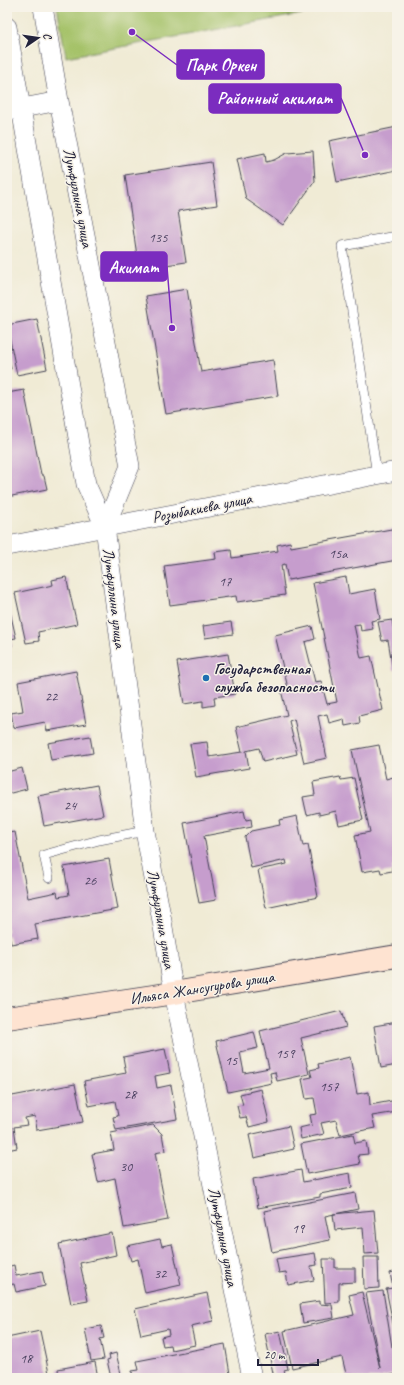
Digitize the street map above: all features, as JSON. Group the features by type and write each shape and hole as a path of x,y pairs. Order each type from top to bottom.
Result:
{"main road":[{"name":"Ильяса Жансугурова улица","path":"7,1018 174,993 397,956"}],"street":[{"name":"Лутфуллина улица","path":"43,7 59,100 130,466 105,527"},
{"name":"Лутфуллина улица","path":"7,27 14,110 86,484 105,527 145,831 174,993 252,1378"},
{"path":"14,110 59,100"},
{"name":"Розыбакиева улица","path":"7,546 397,471"}],"lane":[{"path":"377,475 342,246 397,236"},
{"path":"49,878 44,855 99,840 145,831"}],"green space":[{"path":"57,7 340,7 66,57"}],"building":[{"path":"397,127 397,170 337,182 329,141"},
{"path":"313,151 315,181 283,225 246,199 237,159 265,153 266,162 274,160 287,153"},
{"path":"211,162 217,205 178,211 186,262 139,269 125,175"},
{"path":"187,289 201,372 273,360 278,396 166,414 146,296"},
{"path":"37,319 47,369 17,375 7,325"},
{"path":"7,351 11,369 7,370"},
{"path":"24,390 41,474 44,476 47,489 7,497 7,393"},
{"path":"397,528 397,560 288,580 285,564 281,565 285,595 237,602 236,596 170,605 164,566 216,559 215,552 231,550 232,558 278,551 277,545 290,542 291,547"},
{"path":"66,577 77,624 38,632 39,641 26,643 15,593 53,585 52,580"},
{"path":"346,577 349,594 375,589 380,619 371,621 373,629 361,631 360,624 354,625 361,658 371,656 383,710 359,716 360,723 345,726 344,719 329,723 327,714 318,716 327,758 304,763 294,719 289,721 297,754 263,762 259,748 246,751 249,768 196,777 190,744 207,742 209,757 242,752 236,727 287,715 281,690 288,688 275,635 312,626 315,639 305,642 315,682 321,681 327,704 337,702 313,583"},
{"path":"7,607 9,607 16,638 10,639 12,646 7,647"},
{"path":"392,620 397,648 397,670 393,670 388,640 382,641 378,622"},
{"path":"231,622 233,634 205,638 203,626"},
{"name":"Государственная служба безопасности","path":"228,654 235,694 214,697 215,705 203,707 203,701 184,704 177,662"},
{"path":"76,671 86,724 47,731 45,722 14,728 11,713 23,711 18,682"},
{"path":"90,736 93,753 51,760 48,743"},
{"path":"379,745 386,779 397,776 397,866 392,867 392,871 381,873 380,869 362,872 355,835 370,832 352,750"},
{"path":"22,768 27,789 7,794 7,772"},
{"path":"340,777 341,780 354,778 363,820 339,825 336,811 319,815 319,812 307,815 303,797 315,795 313,782"},
{"path":"97,785 103,815 44,826 38,796"},
{"path":"244,811 246,820 251,819 252,827 204,836 216,900 199,903 184,823"},
{"path":"297,816 303,846 308,845 318,897 266,908 258,870 287,864 286,860 251,868 245,837 251,831 280,825 279,820"},
{"path":"15,832 28,898 57,892 58,897 69,895 64,867 109,859 118,909 35,924 38,939 11,944 9,935 7,936 7,833"},
{"path":"341,1011 346,1027 301,1038 309,1074 277,1081 275,1072 270,1073 272,1083 228,1092 216,1041 254,1032 258,1048 240,1052 244,1073 269,1068 260,1031"},
{"path":"397,1022 397,1065 381,1068 374,1026"},
{"path":"165,1049 170,1073 155,1076 157,1088 171,1085 177,1119 116,1130 113,1117 118,1116 115,1101 89,1106 84,1081 126,1073 123,1057"},
{"path":"350,1057 357,1094 369,1092 370,1105 397,1100 397,1112 372,1116 375,1128 340,1135 336,1120 321,1123 324,1134 301,1139 299,1128 312,1125 310,1115 317,1114 314,1098 306,1099 302,1079 312,1077 310,1070 319,1068 318,1064"},
{"path":"75,1084 83,1122 37,1130 35,1116 25,1118 27,1125 14,1127 17,1148 7,1150 7,1097"},
{"path":"261,1089 269,1122 249,1127 246,1117 240,1118 237,1106 243,1105 240,1094"},
{"path":"153,1125 162,1134 165,1151 155,1153 168,1220 124,1228 115,1178 98,1182 92,1154 114,1150 111,1133"},
{"path":"289,1126 294,1149 254,1158 249,1135"},
{"path":"353,1134 355,1143 366,1141 368,1154 358,1155 360,1164 307,1174 301,1144"},
{"path":"301,1170 303,1182 350,1173 352,1188 320,1194 320,1197 258,1208 253,1179"},
{"path":"355,1193 358,1209 325,1216 330,1240 272,1252 264,1211"},
{"path":"374,1210 378,1253 365,1254 363,1227 335,1230 333,1214"},
{"path":"112,1233 116,1255 80,1263 88,1301 71,1304 59,1244"},
{"path":"160,1239 162,1246 172,1244 181,1285 145,1293 138,1259 131,1261 127,1246"},
{"path":"315,1253 317,1265 311,1266 314,1280 288,1285 286,1272 279,1273 276,1259"},
{"path":"363,1257 378,1257 379,1288 364,1289"},
{"path":"323,1259 335,1259 335,1268 355,1268 355,1282 339,1283 339,1302 325,1303"},
{"path":"14,1265 16,1276 42,1271 45,1286 16,1292 14,1284 7,1285 7,1267"},
{"path":"397,1271 396,1338 386,1289 393,1288 390,1273"},
{"path":"383,1291 392,1347 397,1346 397,1374 381,1377 382,1378 347,1378 342,1357 292,1368 284,1331 354,1315 349,1295 362,1292 380,1368 366,1293"},
{"path":"207,1293 213,1321 191,1326 195,1345 171,1350 170,1345 163,1346 161,1337 169,1335 168,1329 141,1335 135,1309"},
{"path":"319,1301 319,1304 332,1305 334,1318 303,1323 300,1304"},
{"path":"101,1326 104,1338 100,1339 104,1359 91,1361 85,1329"},
{"path":"40,1331 50,1378 7,1378 7,1338"},
{"path":"280,1331 288,1369 284,1370 286,1378 274,1378 265,1334"},
{"path":"225,1344 230,1374 210,1378 133,1378 132,1371 139,1370 137,1361"},
{"path":"116,1353 122,1378 111,1378 107,1360 110,1359 109,1355"},
{"path":"95,1362 98,1378 59,1378 58,1369"}],"place":[{"name":"Парк Оркен","path":"132,32"},
{"name":"Районный акимат","path":"365,155"},
{"name":"Акимат","path":"172,328"},
{"name":"Государственная служба безопасности","path":"206,678"}]}
